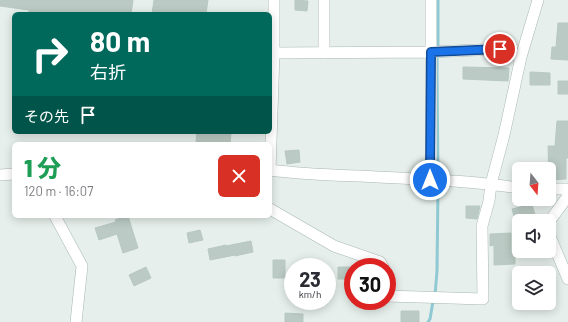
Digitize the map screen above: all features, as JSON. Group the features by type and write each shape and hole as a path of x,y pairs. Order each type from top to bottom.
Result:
{"street":[{"path":"272,112 274,0"},
{"path":"324,0 324,53"},
{"path":"430,180 431,0"},
{"path":"396,296 483,299 482,226 489,201 491,184 506,128 520,58 538,0"},
{"path":"274,53 431,52 500,49 520,58"},
{"path":"272,170 294,173 491,184 512,187"},
{"path":"0,175 12,174"},
{"path":"556,189 568,189"},
{"path":"555,214 568,196"},
{"path":"272,210 334,246 368,258"},
{"path":"56,218 82,266 76,322"},
{"path":"556,251 568,279"}],"building":[{"path":"0,0 133,0 131,12 29,12 29,10 0,6"},
{"path":"154,0 208,0 206,12 152,12"},
{"path":"295,0 308,1 307,11 295,10"},
{"path":"558,23 568,23 568,60 551,59 552,47 556,47"},
{"path":"463,67 509,68 508,81 463,79"},
{"path":"530,72 550,73 550,85 530,85"},
{"path":"558,81 568,81 568,94 558,94"},
{"path":"557,121 568,121 568,158 566,158 566,179 556,180 556,162 548,162 548,146 555,146"},
{"path":"197,134 231,134 230,142 196,142"},
{"path":"299,150 300,162 287,164 285,151"},
{"path":"466,206 480,206 477,219 466,218"},
{"path":"524,206 533,206 535,214 513,214 512,209"},
{"path":"129,218 138,248 123,253 117,234 99,240 95,228 116,222 115,220"},
{"path":"200,230 203,240 189,243 187,233"},
{"path":"511,233 511,253 512,258 515,258 515,264 494,265 494,245 490,246 490,234"},
{"path":"251,241 253,252 210,260 208,249"},
{"path":"273,260 284,260 284,278 273,278"},
{"path":"146,267 151,278 134,286 129,275"},
{"path":"338,267 344,267 344,279 338,279"},
{"path":"401,311 419,311 419,322 401,322"},
{"path":"285,313 303,314 303,322 285,322"}],"waterway":[{"path":"438,0 438,46"},
{"path":"437,57 438,175"},
{"path":"435,295 437,271 438,187"},
{"path":"428,322 430,319 433,301"}],"route":[{"path":"430,180 431,52 500,49"}]}
